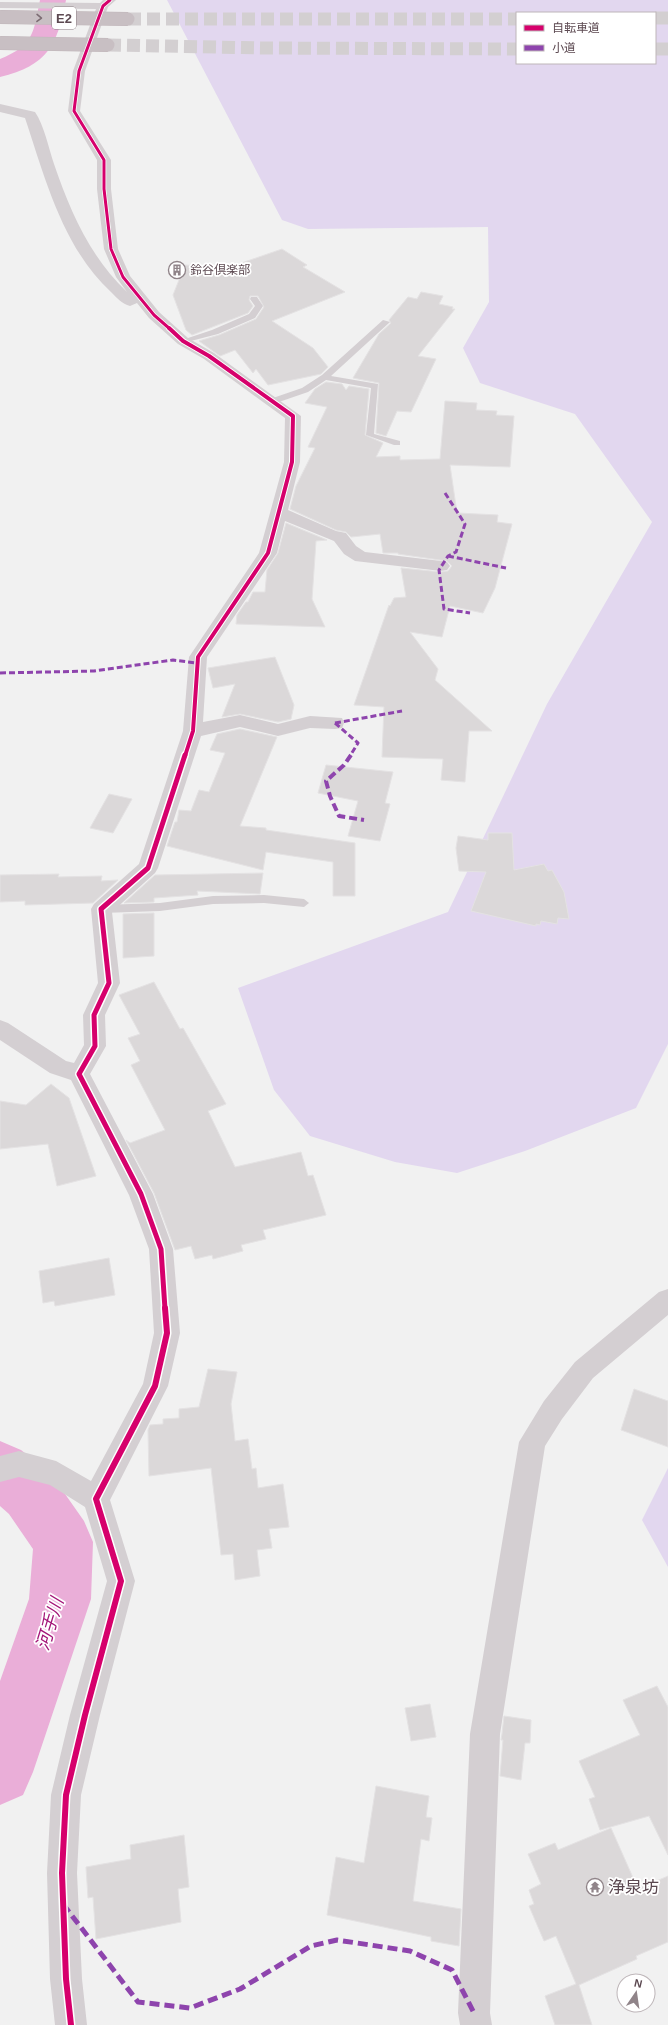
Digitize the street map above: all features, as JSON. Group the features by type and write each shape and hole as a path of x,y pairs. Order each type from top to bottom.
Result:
{"highway":[{"name":"E2","path":"0,17 128,19"},
{"name":"E2","path":"0,42 108,45"}],"street":[{"path":"0,5 82,6 106,3 79,71 74,111 104,160 104,189 111,249 123,277 154,315 183,341 209,356 293,416 292,462 268,553 198,657 193,731 148,868 101,909 109,983 94,1015 95,1046 79,1074"},
{"path":"0,108 31,116 53,182 84,250 116,291 131,303 134,308 154,315"},
{"path":"279,512 331,535 340,537 350,550 361,557 441,566"},
{"path":"193,731 240,721 278,730 310,722 335,723"},
{"path":"0,1029 58,1067 79,1074 141,1194 161,1249 167,1333 155,1386 96,1499"},
{"path":"476,2025 474,2013 485,1734 532,1442 553,1410 584,1370 668,1300"},
{"path":"10,1467 56,1474 96,1499 121,1581 85,1715 66,1795 62,1873 66,1979 71,2025"}],"lane":[{"path":"183,341 214,332 252,316 259,306 254,298"},
{"path":"273,401 305,390 325,377 386,322"},
{"path":"325,377 375,386 370,435 397,443"},
{"path":"101,909 160,907 213,900 264,899 304,903"}],"shaded area":[{"path":"167,0 668,0 668,1044 636,1108 525,1151 457,1173 395,1162 310,1136 274,1090 238,988 448,912 547,704 652,522 575,414 480,383 463,348 489,302 488,227 308,229 282,220"},
{"path":"668,1468 668,1567 642,1520"}],"building":[{"path":"282,249 307,265 303,267 345,292 272,321 313,348 328,367 321,374 268,385 256,369 253,373 235,350 220,356 199,341 219,335 256,319 264,307 258,296 250,296 249,300 253,306 248,313 192,335 186,330 173,295 185,265 227,268"},
{"path":"421,292 443,296 439,304 453,307 452,309 455,309 418,356 436,359 411,412 397,411 386,436 376,433 379,383 353,378 379,334 391,323 389,320 408,297 417,299"},
{"path":"326,382 342,384 346,390 349,386 369,389 365,435 383,443 376,457 400,456 400,460 440,459 445,401 477,403 476,410 497,411 496,415 514,416 510,467 450,465 457,513 498,515 497,522 512,524 495,588 483,613 450,606 442,637 410,632 438,669 435,680 492,731 469,731 465,782 441,780 443,759 382,757 384,707 354,705 389,605 390,606 394,598 406,597 401,568 441,572 448,571 452,566 447,561 398,553 383,553 380,534 351,537 346,532 336,530 290,509 296,486 315,448 308,447 327,407 305,403 315,389"},
{"path":"286,523 327,540 316,541 312,599 325,627 236,624 237,615 246,602 248,602 253,592 265,592 267,570 278,553"},
{"path":"275,657 294,705 291,719 278,722 240,714 222,717 235,684 213,688 208,668"},
{"path":"240,729 277,737 240,826 266,828 266,830 355,843 355,896 333,896 333,862 266,852 263,870 167,846 175,822 177,822 179,810 191,811 199,790 209,792 225,753 210,750 217,734"},
{"path":"326,765 393,772 385,803 390,804 380,841 348,836 358,801 318,793"},
{"path":"109,794 132,799 113,833 90,828"},
{"path":"488,833 512,833 514,870 544,864 548,871 552,870 564,892 569,919 558,918 557,924 541,921 540,925 536,924 536,926 471,911 486,872 459,871 456,848 458,836 488,840"},
{"path":"263,873 260,894 197,891 198,895 154,898 154,902 124,903 155,875"},
{"path":"59,874 58,877 102,876 101,881 118,880 93,903 25,905 25,901 0,902 0,875"},
{"path":"154,913 154,956 123,958 123,914"},
{"path":"154,982 180,1029 183,1028 226,1104 208,1111 235,1167 301,1152 308,1176 313,1175 326,1215 263,1230 266,1239 241,1245 243,1251 213,1259 212,1255 195,1259 191,1246 175,1250 154,1193 126,1140 130,1143 165,1130 131,1065 140,1061 128,1038 140,1034 119,995"},
{"path":"51,1084 69,1098 96,1176 57,1186 48,1144 0,1149 0,1101 26,1105"},
{"path":"109,1258 115,1295 55,1306 54,1301 43,1303 39,1271"},
{"path":"208,1369 237,1372 231,1404 235,1441 248,1439 252,1469 256,1468 258,1488 283,1484 289,1527 269,1529 272,1548 257,1550 260,1576 235,1580 233,1554 221,1555 211,1468 149,1476 148,1430 150,1425 163,1424 163,1419 179,1418 179,1409 199,1407"},
{"path":"634,1389 668,1401 668,1447 621,1430"},
{"path":"657,1686 668,1707 668,1855 649,1816 600,1830 589,1799 595,1797 579,1761 640,1735 623,1700"},
{"path":"430,1704 436,1737 411,1741 405,1708"},
{"path":"504,1716 531,1720 530,1743 525,1743 521,1780 500,1776 503,1740 501,1740"},
{"path":"376,1786 429,1796 426,1817 432,1818 429,1841 421,1839 413,1901 461,1909 459,1946 431,1941 431,1937 327,1915 336,1857 364,1863"},
{"path":"611,1828 638,1889 668,1876 668,1942 636,1956 637,1959 579,1985 592,2025 555,2025 545,1996 576,1984 556,1936 544,1941 529,1906 534,1904 529,1890 541,1884 528,1854 555,1843 558,1850"},
{"path":"184,1835 189,1887 178,1889 181,1922 96,1939 93,1897 88,1898 86,1867 131,1859 130,1845"}],"waterway":[{"name":"河手川","path":"0,69 28,56 39,45 46,31 53,0"},
{"name":"河手川","path":"0,1469 30,1494 63,1542 60,1599 0,1772"}],"tunnel":[{"path":"656,18 668,18"},
{"path":"128,19 516,19"},
{"path":"108,45 262,48 516,49"},
{"path":"656,49 668,49"}],"marked path":[{"path":"445,493 465,524 456,552 448,556 439,570 444,609 470,613"},
{"path":"448,556 506,568"},
{"path":"0,673 94,671 173,660 196,663"},
{"path":"335,723 402,711"},
{"path":"335,723 358,743 344,765 326,781 330,796 339,816 364,820"},
{"path":"63,1904 138,2002 190,2008 240,1989 311,1946 337,1940 410,1951 452,1970 474,2013"}],"cycle path":[{"path":"71,2025 66,1979 62,1873 66,1795 85,1715 121,1581 96,1499 155,1386 167,1333 161,1249 141,1194 79,1074 95,1046 94,1015 109,983 101,909 148,868 193,731 198,657 268,553 292,462 293,416 209,356 183,341 154,315 123,277 111,249 104,189 104,160 74,111 79,71 103,6 110,0"}],"place":[{"name":"鈴谷倶楽部","path":"177,270"},
{"name":"浄泉坊","path":"595,1887"}]}
